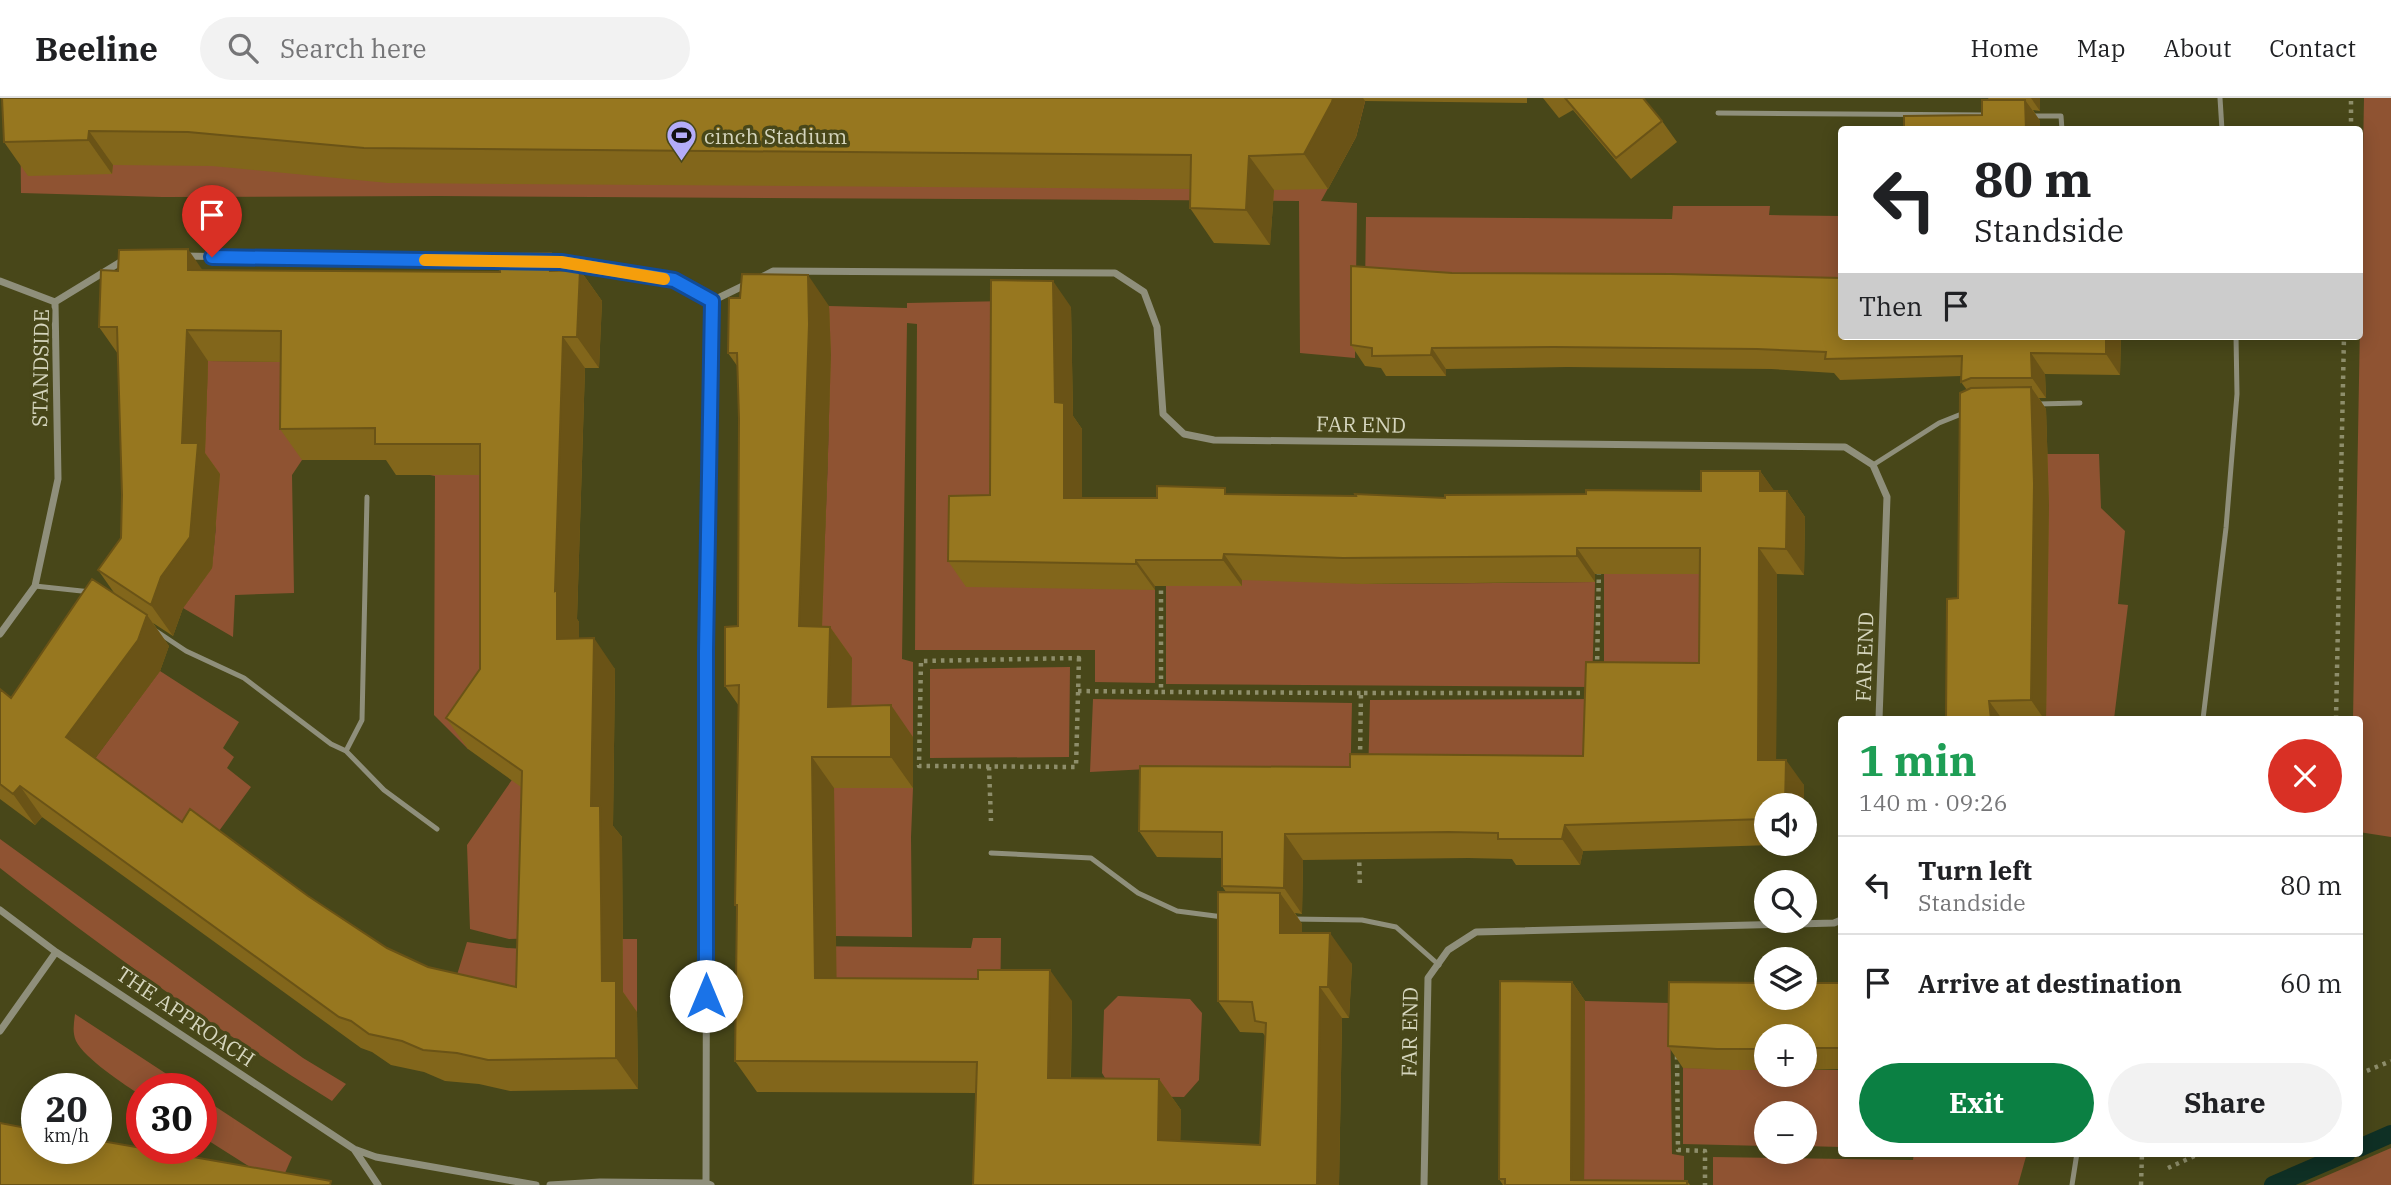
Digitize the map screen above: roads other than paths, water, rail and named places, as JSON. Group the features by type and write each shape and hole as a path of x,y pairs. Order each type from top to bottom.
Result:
{"street":[{"name":"STANDSIDE","path":"0,634 35,586 58,479 55,302 131,256"},
{"path":"173,256 519,262"},
{"path":"547,262 674,280 712,301 706,651 708,1184 600,1182 550,1185"},
{"name":"FAR END","path":"712,301 772,271 1115,273 1144,292 1157,327 1163,414 1184,434 1214,440 1845,447 1873,465 1887,497 1879,716"},
{"path":"0,281 55,302"},
{"name":"THE APPROACH","path":"0,910 57,952 354,1149 376,1157 536,1185"},
{"name":"FAR END","path":"1424,1185 1428,978 1448,950 1476,932 1838,921"},
{"path":"0,1031 57,952"},
{"name":"THE APPROACH","path":"354,1149 378,1185"}],"lane":[{"path":"2220,98 2222,126"},
{"path":"1718,113 1993,115"},
{"path":"2020,116 2061,116 2062,126"},
{"path":"2203,716 2227,527 2237,394 2236,340"},
{"path":"2026,404 2080,403"},
{"path":"1873,465 1939,423 1973,409"},
{"path":"346,751 362,720 368,496"},
{"path":"35,586 96,592"},
{"path":"154,630 186,651 244,678 331,744 346,751 384,790 437,829"},
{"path":"992,853 1091,858 1138,893 1177,911 1228,917"},
{"path":"1282,918 1362,920 1396,928 1438,965"},
{"path":"2072,1185 2076,1157"}],"waterway":[{"path":"2363,1146 2391,1134"},
{"path":"2273,1185 2338,1157"}],"place":[{"name":"cinch Stadium","path":"681,163"}]}
